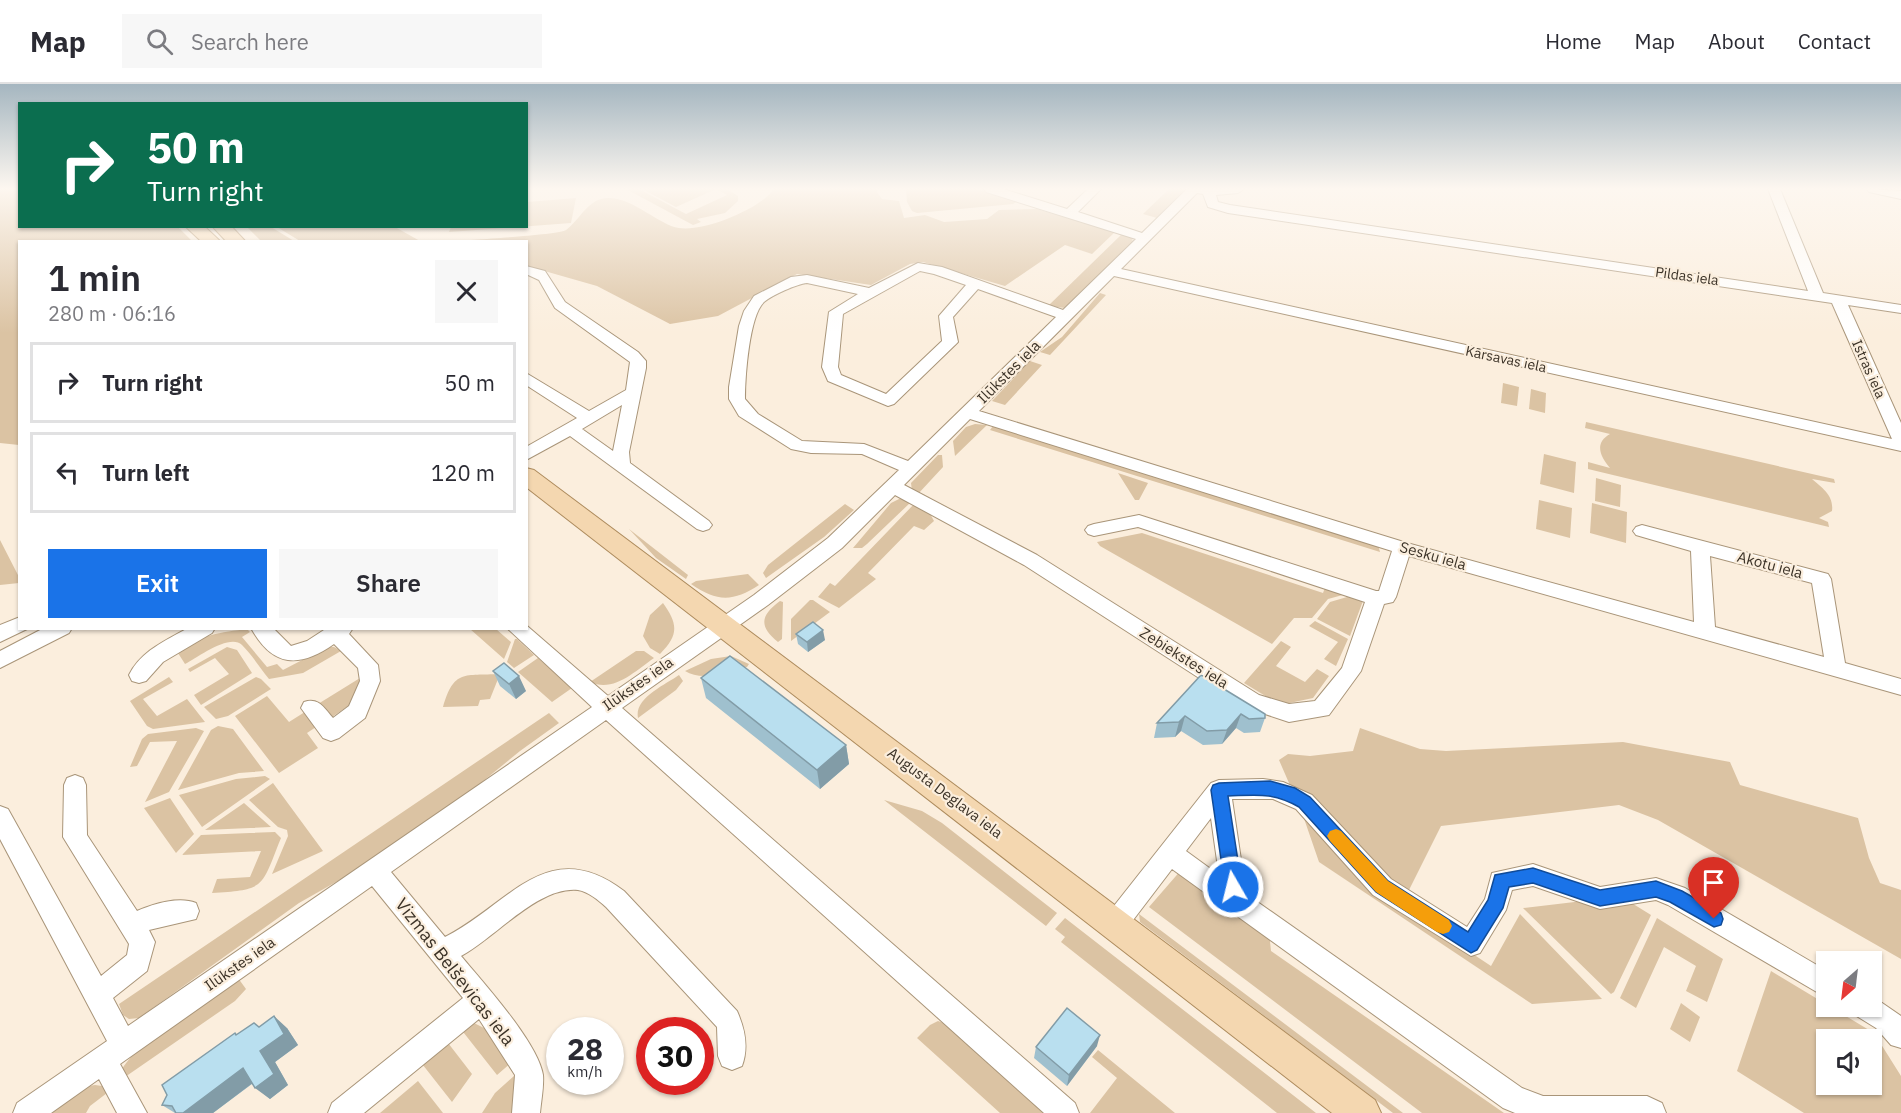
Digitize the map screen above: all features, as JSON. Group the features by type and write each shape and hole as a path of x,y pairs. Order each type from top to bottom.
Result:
{"main road":[{"name":"Augusta Deglava iela","path":"528,477 1362,1113"}],"street":[{"name":"Pildas iela","path":"1420,237 1901,309"},
{"path":"1793,237 1817,295"},
{"name":"Ilūkstes iela","path":"27,1113 375,871 604,707 775,590 835,543 1146,238"},
{"path":"975,284 946,316 950,342 888,401 834,378 830,367 836,312 918,267 937,270 1066,316"},
{"path":"528,270 537,271 547,279 560,305 633,355 638,361 639,368 621,452 621,466"},
{"name":"Kārsavas iela","path":"1112,271 1901,446"},
{"path":"869,292 807,279 796,280 759,299 751,311 746,326 737,387 738,399 745,412 752,418 797,445 811,448 864,449 911,468"},
{"name":"Istras iela","path":"1837,298 1901,441"},
{"path":"528,379 590,419"},
{"path":"528,454 632,393"},
{"name":"Sesku iela","path":"968,413 1402,548 1901,687"},
{"path":"572,430 703,525"},
{"name":"Zebiekstes iela","path":"892,486 949,513 1003,544 1252,701 1289,713 1321,709 1351,671 1376,598 1386,597 1402,548"},
{"path":"1094,530 1139,521 1376,598"},
{"name":"Akotu iela","path":"1642,531 1821,579 1836,669"},
{"path":"1700,546 1705,634"},
{"path":"0,634 18,625"},
{"path":"0,660 58,630"},
{"path":"138,675 156,656 202,630"},
{"path":"263,630 283,651 291,654 304,651 339,631 368,665 371,672 367,690 357,712 331,732 312,708"},
{"path":"519,630 1065,1113"},
{"path":"75,785 75,837 142,942 138,962 112,984 96,993"},
{"path":"1115,924 1219,790 1270,787 1289,793 1304,802 1382,887 1471,944 1497,902 1502,881 1533,875 1600,898 1656,889 1676,896 1816,979"},
{"path":"1219,790 1233,887 1240,904"},
{"path":"0,816 96,993 133,1113"},
{"path":"1170,854 1513,1098 1543,1110 1647,1110 1652,1113"},
{"name":"Vizmas Belševicas iela","path":"375,871 498,1021 524,1062 529,1075 526,1113"},
{"path":"441,953 471,937 530,892 564,881 583,880 597,883 615,899 728,1020 732,1034 732,1056"},
{"path":"132,926 149,918 187,910"},
{"path":"342,1113 480,1001"},
{"path":"1882,1017 1901,1035"}],"shaded area":[{"path":"0,237 188,237 191,240 18,240 18,445 0,443"},
{"path":"257,237 287,237 292,240 260,240"},
{"path":"293,237 413,237 418,240 298,240"},
{"path":"512,237 1110,237 1092,254 1065,245 1005,286 923,262 910,264 871,285 797,274 718,316 670,324 597,286 528,266 528,240 467,240"},
{"path":"1119,237 1132,237 1133,243 1065,308 1048,306"},
{"path":"1100,293 1106,295 1050,355 1040,352 1062,337"},
{"path":"1030,361 1042,365 1005,405 992,401"},
{"path":"1503,383 1519,387 1517,406 1501,403"},
{"path":"1531,389 1546,393 1545,413 1529,409"},
{"path":"1586,422 1834,479 1835,483 1812,479 1826,492 1831,501 1832,511 1819,518 1828,522 1829,527 1588,469 1588,462 1610,468 1601,454 1600,446 1610,434 1585,428"},
{"path":"975,424 987,425 955,456 953,441 966,427"},
{"path":"993,426 1378,545 1380,552 990,430"},
{"path":"1544,454 1576,462 1574,493 1540,484"},
{"path":"938,455 942,455 943,467 918,494 912,491 911,483"},
{"path":"1118,473 1148,483 1139,500 1135,500"},
{"path":"1596,478 1621,485 1620,507 1595,501"},
{"path":"901,498 912,501 862,548 853,548 891,503"},
{"path":"1539,500 1572,508 1570,538 1536,529"},
{"path":"916,502 927,508 934,521 924,530 914,526 868,573 876,579 839,608 818,597 830,583 835,586"},
{"path":"1592,503 1627,512 1626,543 1590,533"},
{"path":"845,504 854,510 824,537 766,578 763,573 768,565"},
{"path":"629,529 688,575 686,579 656,558"},
{"path":"1142,533 1323,593 1326,585 1350,593 1328,599 1312,618 1294,618 1272,644 1100,546 1097,542"},
{"path":"0,540 18,575 18,583 0,585"},
{"path":"748,574 759,585 733,597 717,597 691,584 696,581"},
{"path":"1354,595 1364,598 1350,636 1317,619 1330,602"},
{"path":"810,600 830,612 791,641 791,619"},
{"path":"780,601 783,602 782,639 778,642 767,631 764,621 769,611"},
{"path":"663,603 672,617 674,629 671,641 660,654 650,648 643,636 650,615"},
{"path":"1315,621 1348,639 1336,666 1324,659 1338,642 1309,626"},
{"path":"248,630 250,632 242,637 267,667 277,664 283,670 327,647 334,647 341,651 303,673 269,679 246,649 237,642 214,647 185,664 178,653 201,638 219,633"},
{"path":"471,630 497,630 511,642 504,659"},
{"path":"515,639 534,655 514,668 507,662"},
{"path":"1281,641 1291,647 1276,666 1305,682 1317,669 1329,676 1313,698 1280,705 1244,683"},
{"path":"227,647 237,650 252,673 201,705 194,695 229,674 215,658 190,672 188,669"},
{"path":"636,651 644,651 654,658 616,683 599,685 590,682"},
{"path":"731,656 749,664 747,667 707,676 685,671 711,659"},
{"path":"538,658 572,688 552,702 518,672"},
{"path":"500,674 490,699 480,700 478,706 443,707 451,686 456,680 469,675"},
{"path":"679,675 683,681 676,690 638,718 638,711 646,698"},
{"path":"169,677 173,682 143,699 157,716 187,699 205,722 153,729 147,726 130,701"},
{"path":"256,677 271,689 228,716 216,719 204,707"},
{"path":"360,678 363,682 357,700 329,719 318,704"},
{"path":"267,696 289,722 308,710 319,725 307,733 318,748 279,773 235,716"},
{"path":"549,713 559,723 520,751 465,796 350,874 299,903 139,1018 129,1019 123,1015 119,1004"},
{"path":"218,726 233,729 264,771 239,773 178,790 211,730"},
{"path":"196,728 204,731 169,792 145,802 177,741 150,742 137,766 130,767 142,739 148,734"},
{"path":"1360,728 1420,749 1446,751 1623,742 1730,762 1740,785 1858,818 1869,858 1880,883 1901,890 1901,959 1658,820 1619,805 1441,826 1406,896 1292,790 1279,760 1288,754 1310,756 1353,751"},
{"path":"265,776 270,779 202,827 179,795 236,779"},
{"path":"273,783 323,851 272,874 288,836 287,830 278,827 249,800"},
{"path":"170,798 194,834 176,853 144,808"},
{"path":"884,800 922,811 942,823 1057,913 1046,926"},
{"path":"244,803 271,827 205,830"},
{"path":"1299,804 1384,895 1491,966 1520,914 1602,999 1532,1004 1319,862"},
{"path":"275,832 281,838 270,867 260,883 243,890 212,893 217,879 250,877 261,851 182,855 201,835"},
{"path":"1182,869 1269,932 1271,951 1504,1113 1422,1113 1149,907"},
{"path":"1583,901 1630,902 1651,915 1611,994 1523,908"},
{"path":"1139,914 1403,1113 1393,1113 1140,922"},
{"path":"1065,918 1316,1113 1277,1113 1061,942 1065,937 1055,929"},
{"path":"1657,918 1723,959 1707,1002 1686,991 1696,966 1664,947 1636,1008 1620,998"},
{"path":"1771,971 1816,998 1816,1017 1847,1017 1867,1029 1816,1029 1816,1095 1882,1095 1882,1046 1901,1076 1901,1113 1804,1113 1737,1071"},
{"path":"238,978 246,989 235,1001 125,1077 120,1073 128,1060 156,1034"},
{"path":"1681,1003 1700,1017 1690,1042 1670,1029"},
{"path":"938,1021 944,1023 1051,1113 1000,1113 917,1038 930,1025"},
{"path":"472,1022 486,1029 512,1062 497,1075 460,1028"},
{"path":"445,1039 472,1074 452,1102 419,1060"},
{"path":"1098,1050 1175,1113 1090,1113 1117,1078 1092,1057"},
{"path":"514,1076 519,1087 514,1113 482,1113 495,1093"},
{"path":"418,1081 443,1113 380,1113"},
{"path":"102,1086 107,1093 90,1106 86,1113 46,1113 83,1087"}],"building":[{"path":"813,622 823,630 807,642 796,634"},
{"path":"730,656 846,745 817,770 701,678"},
{"path":"504,663 519,676 509,684 493,671"},
{"path":"1201,675 1265,714 1265,718 1249,719 1241,714 1227,730 1207,731 1185,716 1179,722 1157,723"},
{"path":"1067,1008 1100,1035 1069,1075 1036,1047"},
{"path":"274,1016 284,1034 260,1051 274,1074 255,1088 243,1068 183,1113 176,1113 172,1106 162,1105 167,1095 162,1085 235,1033 236,1035 254,1023 259,1027"}],"slow traffic":[{"path":"1336,836 1382,887 1443,926"}],"route":[{"path":"1233,887 1219,790 1270,787 1289,793 1304,802 1382,887 1471,944 1497,902 1502,881 1533,875 1600,898 1656,889 1676,896 1714,919"}]}
